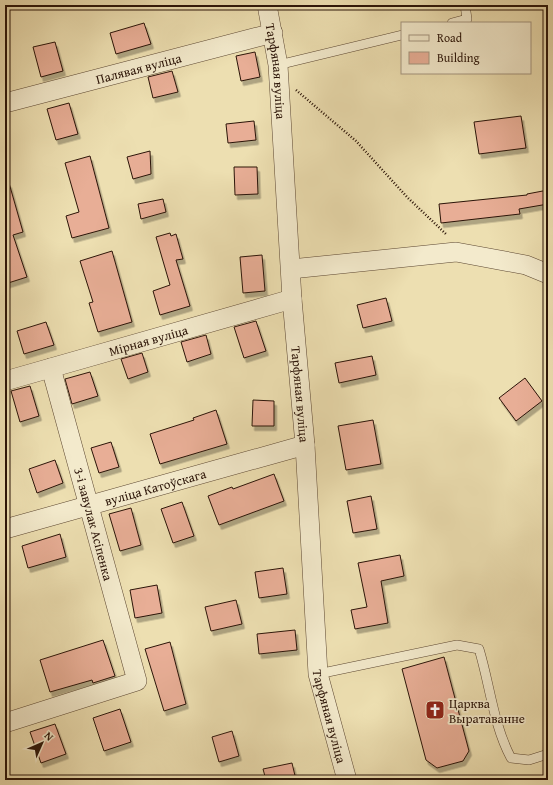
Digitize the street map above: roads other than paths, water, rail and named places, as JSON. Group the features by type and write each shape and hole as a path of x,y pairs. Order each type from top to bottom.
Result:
{"street":[{"name":"Тарфяная вуліца","path":"267,5 279,71 292,299 305,445 318,674 347,780"},
{"name":"Палявая вуліца","path":"5,103 273,33"},
{"path":"291,269 456,252 526,265 548,274"},
{"name":"Мірная вуліца","path":"5,381 292,299"},
{"name":"3-і завулак Асіпенка","path":"5,723 137,681 51,368"},
{"name":"вуліца Катоўскага","path":"5,529 305,445"}],"lane":[{"path":"456,22 467,19 465,5"},
{"path":"279,71 401,35"},
{"path":"318,674 457,645 479,649 488,678 493,709 503,743 510,758 529,760 548,754"}],"place":[{"name":"Царква Выратаванне","path":"435,710"}]}
